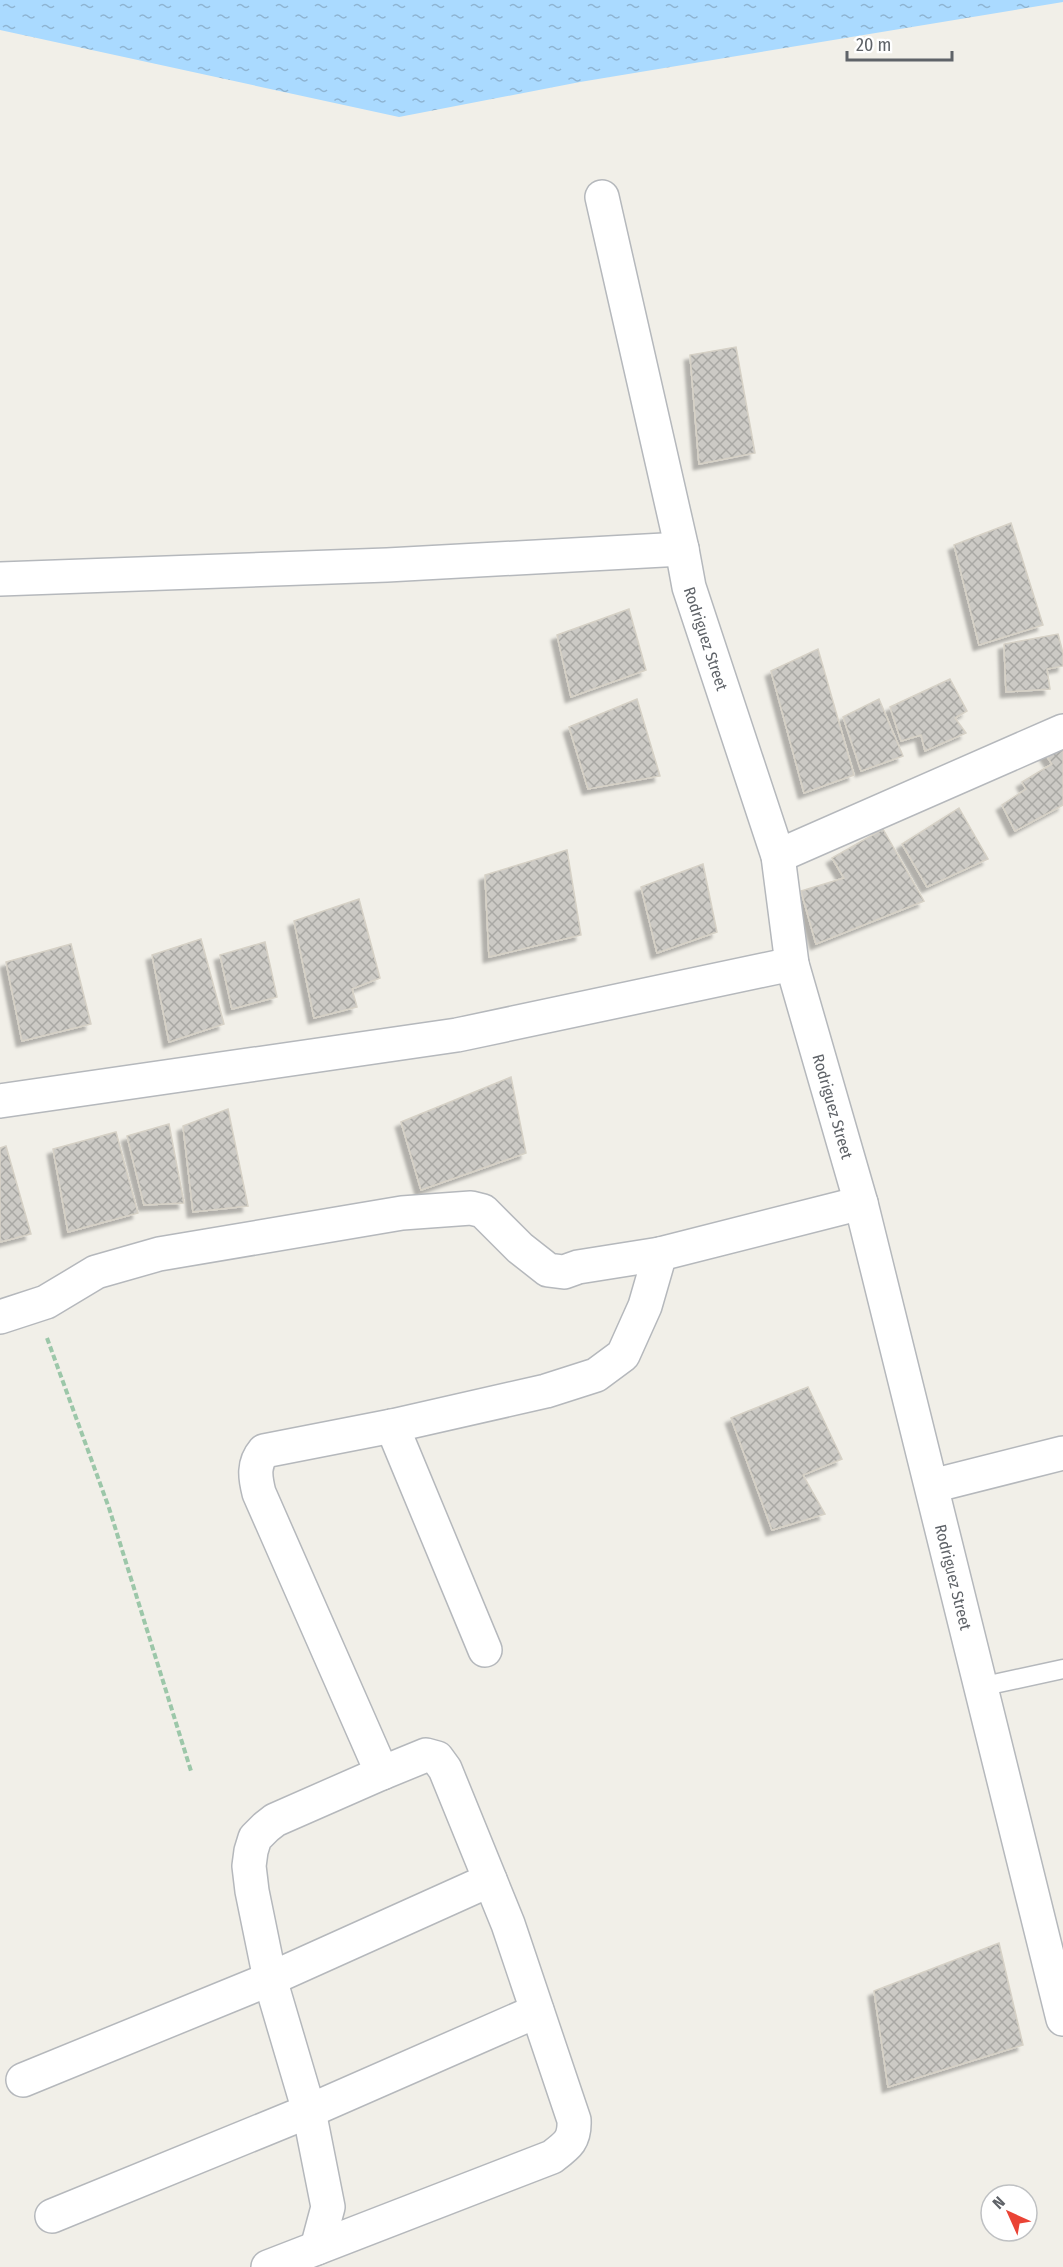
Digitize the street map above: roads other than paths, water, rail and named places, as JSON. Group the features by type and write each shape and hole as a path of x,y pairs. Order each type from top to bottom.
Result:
{"street":[{"name":"Rodriguez Street","path":"602,197 689,587 778,856 792,964 861,1203 1063,2019"},
{"path":"0,579 387,565 682,549"},
{"path":"778,856 1063,731"},
{"path":"0,1101 457,1035 792,964"},
{"path":"0,1317 36,1306 96,1272 159,1254 402,1213 471,1208 483,1211 520,1248 548,1270 564,1272 578,1267 660,1254 861,1203"},
{"path":"382,1773 259,1492 255,1475 258,1458 264,1451 392,1426 546,1391 596,1375 623,1355 645,1306 660,1254"},
{"path":"392,1426 485,1650"},
{"path":"932,1486 1063,1453"},
{"path":"268,2267 552,2157 572,2140 574,2120 508,1924 445,1769 437,1758 426,1755 275,1820 255,1838 251,1851 249,1866 252,1891 270,1979 309,2111 328,2207 317,2248"},
{"path":"23,2080 270,1979 490,1880"},
{"path":"52,2216 309,2111 537,2011"}],"lane":[{"path":"980,1687 1063,1669"}],"water":[{"path":"0,0 1063,0 1063,2 580,82 399,117 0,30"}]}
